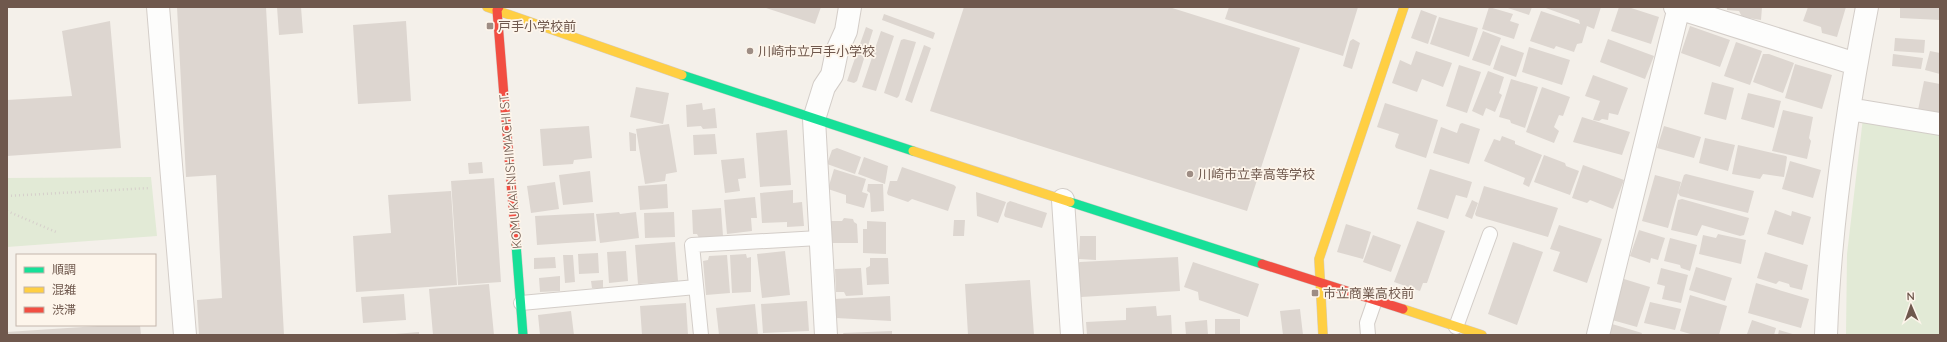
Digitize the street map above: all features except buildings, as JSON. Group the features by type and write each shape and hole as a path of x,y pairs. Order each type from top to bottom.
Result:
{"street":[{"path":"158,7 185,335"},
{"path":"487,7 498,9 677,74 1482,335"},
{"path":"826,335 814,119 824,87 832,75 837,51 846,31 850,7"},
{"path":"1323,335 1319,282 1319,259 1404,7"},
{"path":"1598,335 1678,7 1856,64"},
{"path":"1826,335 1835,206 1856,64 1867,7"},
{"name":"KOMUKAI-NISHIMACHI ST.","path":"498,9 523,335"},
{"path":"1849,109 1940,124"},
{"path":"1063,200 1072,335"}],"lane":[{"path":"1456,327 1490,234"},
{"path":"701,335 692,245 820,238"},
{"path":"521,303 696,287"},
{"path":"1368,335 1367,323 1375,300"}],"path":[{"path":"7,196 158,188"},
{"path":"7,211 56,232"}],"green space":[{"path":"1863,118 1940,132 1940,335 1846,335 1847,254"},
{"path":"151,177 157,236 7,247 7,178"}],"traffic: fast":[{"path":"682,75 913,151"},
{"path":"1070,202 1262,264"},
{"path":"516,244 523,335"}],"traffic: slow":[{"path":"487,7 682,75"},
{"path":"1323,335 1319,259 1404,7"},
{"path":"913,151 1070,202"},
{"path":"1403,309 1482,335"}],"traffic: jam":[{"path":"499,7 497,10 516,244"},
{"path":"1262,264 1403,309"}],"place":[{"name":"戸手小学校前","path":"490,26"},
{"name":"川崎市立戸手小学校","path":"750,51"},
{"name":"川崎市立幸高等学校","path":"1190,174"},
{"name":"市立商業高校前","path":"1315,293"}]}
